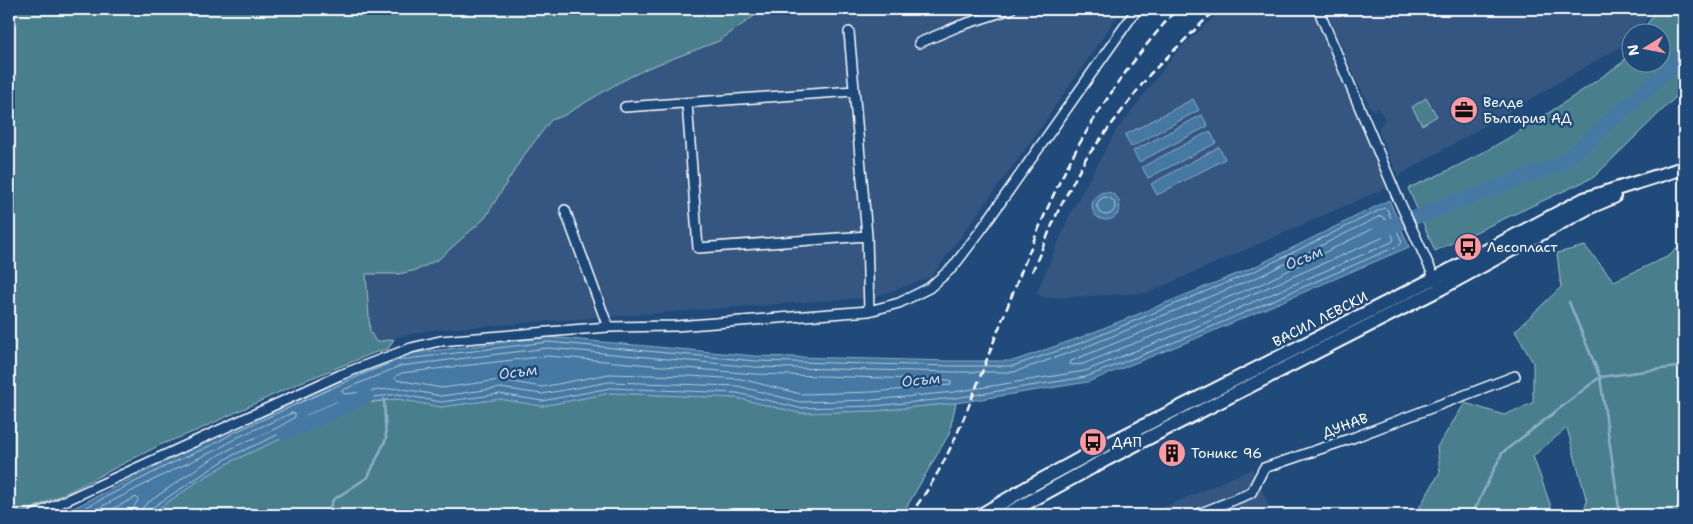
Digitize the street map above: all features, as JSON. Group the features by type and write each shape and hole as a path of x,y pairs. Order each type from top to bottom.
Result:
{"main road":[{"name":"ВАСИЛ ЛЕВСКИ","path":"1005,515 1437,283 1584,199 1682,168"},
{"name":"ВАСИЛ ЛЕВСКИ","path":"981,515 1102,447 1437,283"}],"street":[{"path":"919,44 959,26 1011,9"},
{"path":"34,515 340,375 411,348 440,341 608,327 676,326 868,311 898,303 929,288 952,267 981,230 1137,9"},
{"path":"1318,9 1396,194 1437,283"},
{"path":"849,32 867,236 868,311"},
{"path":"625,107 854,91"},
{"path":"687,103 698,248 867,236"},
{"path":"565,210 608,327"},
{"name":"ДУНАВ","path":"1196,515 1251,493 1264,468 1355,437 1515,376"}],"shaded area":[{"path":"764,9 1122,9 1035,136 931,277 872,298 431,330 375,342 370,331 366,274 398,274 522,158 551,120 563,116 618,83 648,68 719,41"},
{"path":"1223,9 1312,9 1388,187 1147,293 1047,298 1036,294 1072,210 1116,131 1178,50","holes":["1193,99 1199,110 1131,146 1125,136","1210,131 1216,143 1148,178 1143,167","1108,192 1116,196 1120,203 1120,208 1114,218 1099,219 1092,210 1094,198"]},
{"name":"Велде България АД","path":"1325,9 1653,9 1645,22 1620,22 1620,47 1398,176 1379,133 1379,127 1385,119 1378,108 1373,111 1367,104 1369,103 1358,84"},
{"path":"1252,469 1273,515 1146,515"}],"green space":[{"path":"9,9 764,9 719,41 648,68 618,83 563,116 551,120 522,158 485,218 439,259 417,270 398,274 366,274 370,331 376,342 394,339 388,349 299,383 198,430 160,445 18,515 9,515"},
{"path":"1657,9 1684,9 1684,89 1594,177 1435,251 1408,188 1437,176 1492,147 1572,98 1620,64 1620,72 1670,72 1670,22 1649,22"},
{"path":"1426,98 1437,116 1422,125 1412,107"},
{"path":"1585,246 1614,281 1669,256 1675,250 1684,246 1684,515 1581,515 1587,502 1567,428 1533,456 1554,515 1415,515 1440,472 1437,447 1465,403 1504,415 1533,403 1533,363 1515,331 1561,287 1557,253"},
{"path":"610,393 737,398 799,413 874,411 956,403 949,434 902,515 149,515 200,480 232,461 289,435 310,420 337,407 398,399 441,407 500,399 542,406"}],"water":[{"path":"1193,99 1199,110 1131,147 1125,135"},
{"path":"1202,115 1208,126 1139,162 1133,151"},
{"path":"1210,131 1216,143 1148,178 1142,167"},
{"path":"1219,147 1225,159 1157,195 1151,184"},
{"path":"1106,192 1116,196 1120,206 1116,216 1106,220 1096,216 1092,206 1096,196"},
{"path":"1389,200 1409,247 1197,338 1088,382 956,403 874,411 799,413 737,398 610,393 542,406 500,399 441,407 398,399 366,402 337,407 310,420 289,435 232,461 200,480 149,515 60,515 211,440 232,427 397,355 548,337 755,356 1013,361 1079,338 1254,267"}],"waterway":[{"name":"Осъм","path":"1380,230 1563,163 1675,64 1684,50"},
{"path":"1569,302 1600,377 1684,366"},
{"path":"1474,515 1474,511 1502,453 1600,377 1620,515"},
{"name":"Осъм","path":"285,433 366,397"},
{"path":"327,515 333,500 368,477 386,439 384,399"}],"railway":[{"path":"909,515 924,495 950,450 1036,235 1060,181 1084,135 1128,69 1177,9"},
{"path":"1032,272 1059,209 1086,158 1150,74 1216,9"}],"place":[{"name":"Велде България АД","path":"1464,110"},
{"name":"Лесопласт","path":"1468,247"},
{"name":"ДАП","path":"1093,442"},
{"name":"Тоникс 96","path":"1172,453"}]}
